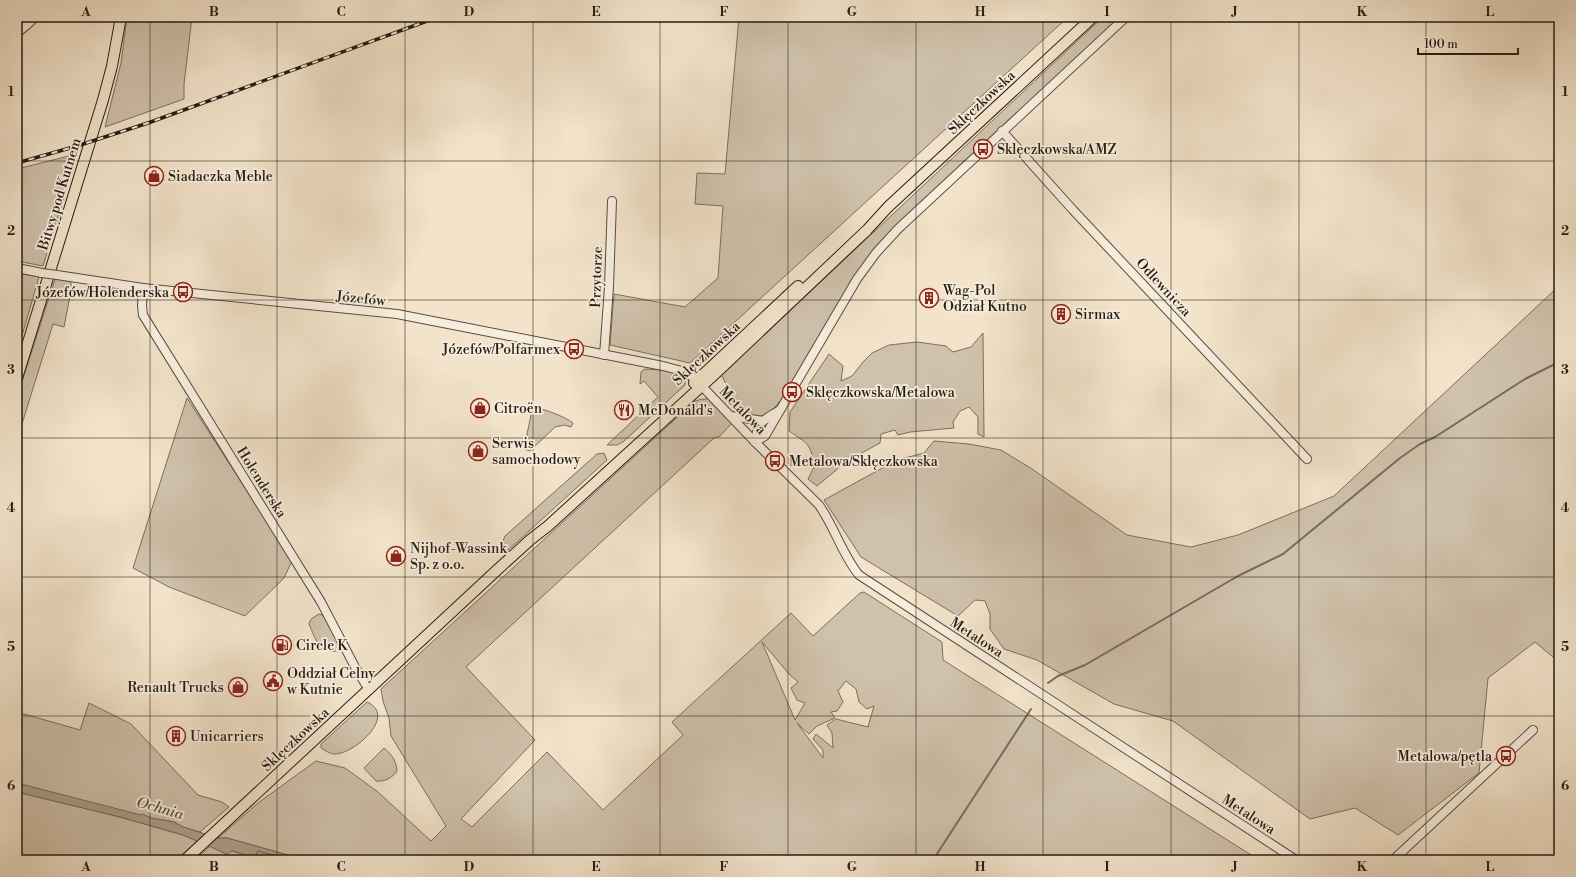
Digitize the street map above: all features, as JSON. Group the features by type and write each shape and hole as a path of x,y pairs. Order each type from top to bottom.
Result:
{"main road":[{"name":"Bitwy pod Kutnem","path":"17,378 103,100 112,66 121,17"},
{"name":"Sklęczkowska","path":"185,860 530,540 548,526 863,227 888,207 1093,17"}],"street":[{"path":"17,33 35,17"},
{"path":"755,442 765,436 857,279 876,253 898,229 1126,17"},
{"name":"Odlewnicza","path":"1002,132 1073,210 1308,459"},
{"name":"Przytorze","path":"604,355 609,287 612,201"},
{"name":"Józefów","path":"17,268 143,288 397,314 663,366 686,372 699,383"},
{"name":"Holenderska","path":"143,288 143,315 321,602 355,667 369,690"},
{"name":"Metalowa","path":"699,383 755,442 819,505 828,517 850,564 859,575 1296,860"},
{"path":"755,442 758,426 763,420 779,410"},
{"path":"731,416 763,420"},
{"path":"1393,860 1533,730"}],"shaded area":[{"path":"127,17 192,17 184,84 184,99 105,127 121,63"},
{"path":"739,17 1068,17 690,363 610,345 614,294 685,307 718,278 723,206 695,204 697,173 725,174"},
{"path":"1103,17 1122,17 941,186 849,285 781,400 770,412 763,415 750,416 732,406 722,397 726,384 721,374"},
{"path":"77,154 43,266 17,261 17,169"},
{"path":"17,273 39,277 17,353"},
{"path":"55,279 71,281 71,291 64,327 53,324 17,440 17,397"},
{"path":"1559,286 1559,662 1535,642 1488,678 1479,773 1398,835 1355,808 1310,819 1173,721 1114,704 1037,660 1004,649 990,629 990,614 985,601 975,600 958,616 861,557 824,500 897,460 924,453 934,441 969,444 1001,450 1032,469 1127,535 1191,547 1238,535 1334,496"},
{"path":"983,333 984,437 978,434 978,417 969,407 960,411 953,422 954,428 910,432 898,435 895,430 881,434 880,443 847,461 817,486 808,479 815,465 807,444 789,431 790,412 829,354 843,366 841,381 852,376 872,353 889,345 917,342 946,346 953,352 971,347"},
{"path":"645,369 662,370 681,374 685,381 685,385 623,442 617,445 607,445 658,397 644,381 640,384 641,372"},
{"path":"187,398 292,561 284,578 245,616 169,587 133,568"},
{"path":"709,399 732,423 720,436 714,438 466,667 535,740 461,819 472,827 547,752 603,810 683,735 672,722 791,613 813,636 860,593 864,592 942,642 943,660 1259,860 313,860 295,857 227,838 218,838 258,803 316,761 345,768 378,792 431,841 446,826 391,736 389,718 383,701 381,689 695,401","holes":["762,642 789,674 798,682 791,688 797,700 805,703 795,720","846,681 856,689 859,702 867,709 874,706 868,727 836,719 827,725 832,733 833,748 816,734 813,739 823,750 823,758 797,723 809,734 817,726 835,718 831,712 837,711 843,702 838,691"]},
{"path":"529,407 552,412 573,423 571,427 564,425 555,427 530,451 524,449 532,410 528,409"},
{"path":"604,453 607,460 505,553 502,551 501,546 505,536 597,454"},
{"path":"319,614 325,616 341,646 339,651 326,650 322,648 316,640 309,624 311,619"},
{"path":"367,702 375,708 378,716 376,725 362,741 352,748 335,754 321,748 321,744"},
{"path":"89,703 131,724 198,795 222,802 229,807 200,832 183,827 174,822 112,809 17,783 17,712 80,730"},
{"path":"384,748 393,758 397,771 388,779 376,781 364,768"},
{"path":"17,792 120,817 183,835 197,841 177,860 17,860"},
{"path":"210,846 226,854 232,851 264,860 195,860"}],"water":[{"path":"17,783 141,815 143,814 151,818 174,822 183,827 218,838 227,838 295,857 313,860 264,860 232,851 227,854 183,835 120,817 17,792"}],"waterway":[{"path":"1048,683 1058,676 1085,665 1238,576 1283,554 1400,458 1420,444 1435,437 1525,379 1559,362"},
{"path":"933,860 1031,709"}],"railway":[{"path":"17,163 77,146 148,123 438,17"}],"place":[{"name":"Sklęczkowska/AMZ","path":"983,149"},
{"name":"Siadaczka Meble","path":"154,176"},
{"name":"Józefów/Holenderska","path":"183,292"},
{"name":"Wag-Pol Odział Kutno","path":"929,298"},
{"name":"Sirmax","path":"1061,314"},
{"name":"Józefów/Polfarmex","path":"574,349"},
{"name":"Sklęczkowska/Metalowa","path":"792,392"},
{"name":"Citroën","path":"480,408"},
{"name":"McDonald's","path":"624,410"},
{"name":"Serwis samochodowy","path":"478,451"},
{"name":"Metalowa/Sklęczkowska","path":"775,461"},
{"name":"Nijhof-Wassink Sp. z o.o.","path":"396,556"},
{"name":"Circle K","path":"282,645"},
{"name":"Oddział Celny w Kutnie","path":"273,681"},
{"name":"Renault Trucks","path":"238,687"},
{"name":"Unicarriers","path":"176,736"},
{"name":"Metalowa/pętla","path":"1506,756"}],"water label":[{"name":"Ochnia","path":"160,808"}]}
